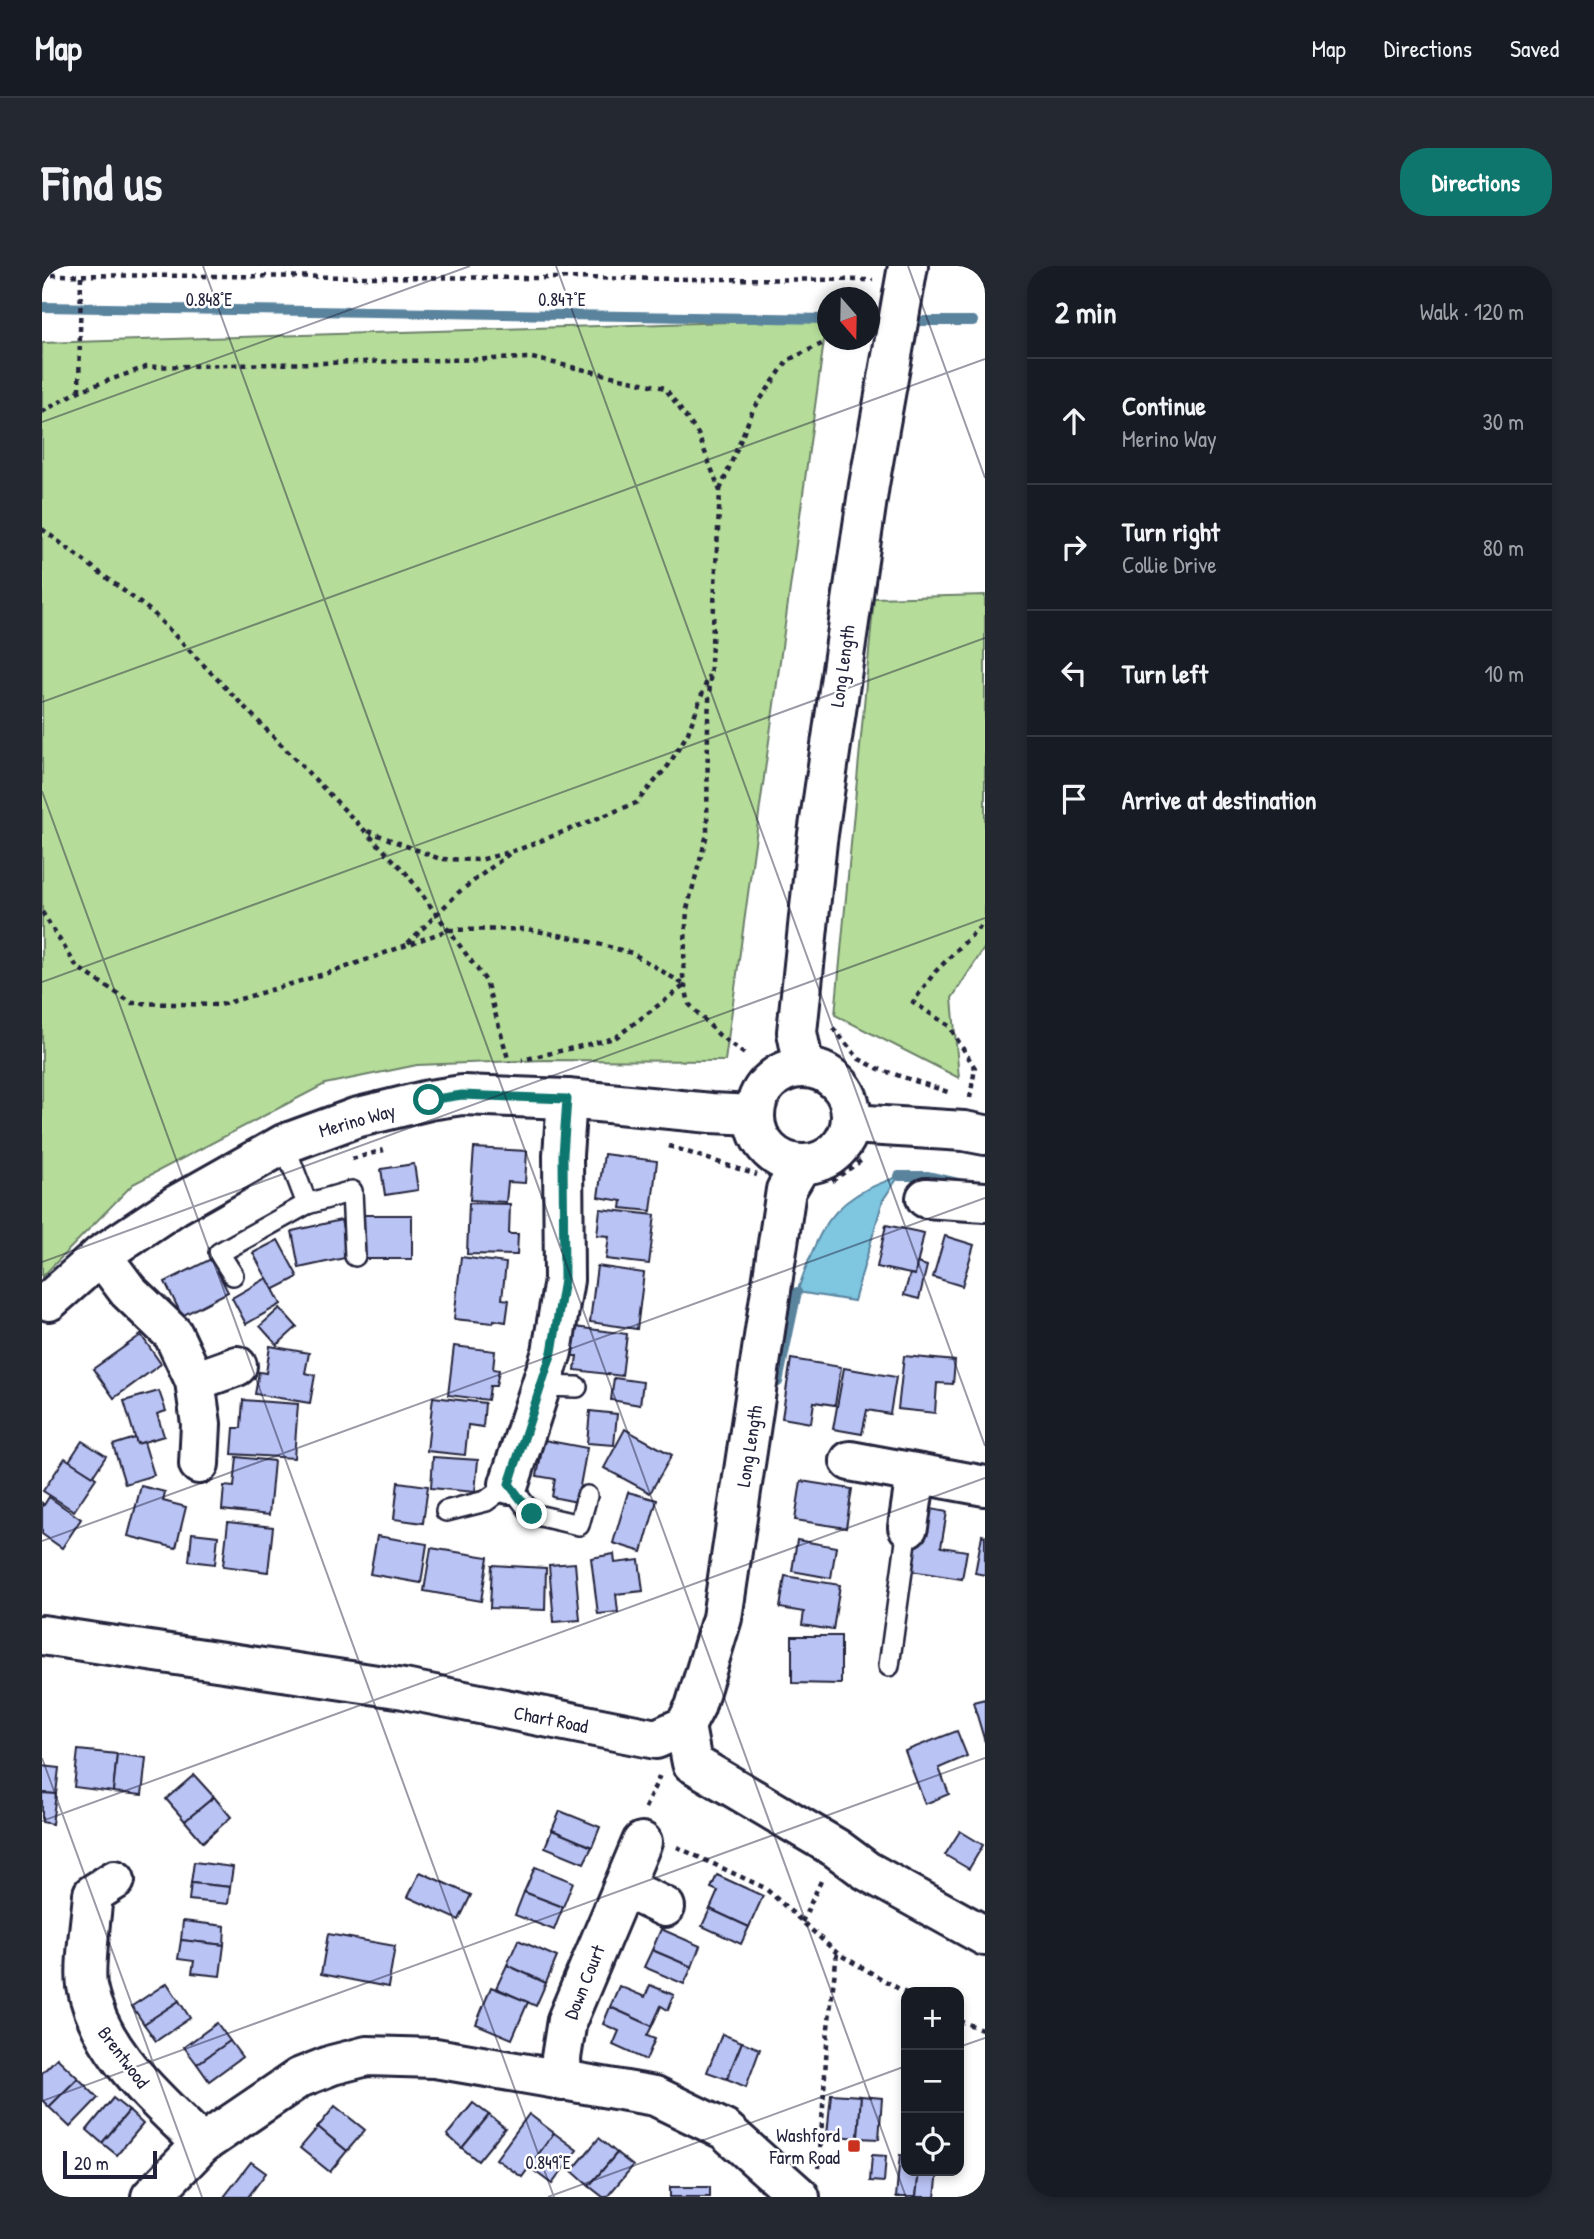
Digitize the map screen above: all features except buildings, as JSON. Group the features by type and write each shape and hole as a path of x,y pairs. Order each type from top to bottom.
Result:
{"street":[{"name":"Long Length","path":"801,1050 819,828 869,485 906,273"},
{"path":"801,1050 821,1070 835,1079 845,1092 851,1107 851,1124 847,1138 839,1149 828,1158 815,1163 816,1173 780,1158 763,1144 755,1115 757,1100 764,1086 775,1076 789,1070 801,1050"},
{"name":"Merino Way","path":"46,1309 101,1255 176,1205 284,1144 355,1118 462,1095 567,1099 755,1115"},
{"path":"509,1484 560,1386 552,1352 564,1280 563,1155 567,1099"},
{"path":"851,1124 964,1131 985,1135"},
{"name":"Long Length","path":"689,1744 695,1707 722,1618 786,1190 816,1173"},
{"path":"926,1198 985,1202"},
{"path":"101,1255 128,1291 173,1334 195,1381 201,1424 199,1464"},
{"path":"195,1381 237,1366"},
{"path":"850,1461 985,1486"},
{"path":"908,1527 916,1474"},
{"name":"Chart Road","path":"42,1635 404,1689 656,1740 689,1744"},
{"path":"689,1744 867,1871 985,1936"},
{"name":"Down Court","path":"562,2081 561,2058 567,2020 623,1887 642,1828"},
{"name":"Brentwood","path":"115,1880 93,1895 87,1983 97,2022 117,2055 140,2082 202,2144"},
{"path":"623,1887 665,1907"},
{"path":"151,2197 202,2144 299,2078 332,2065 367,2056 435,2058 655,2096 725,2130 807,2186"}],"lane":[{"path":"284,1144 307,1204"},
{"path":"233,1275 219,1253 307,1204 352,1191 355,1256"},
{"path":"446,1511 486,1501 509,1484 532,1514 579,1525 587,1496"},
{"path":"889,1666 908,1527"}],"path":[{"path":"42,275 906,273"},
{"path":"79,391 81,275"},
{"path":"746,1055 719,1035 689,1004 682,976 687,909 707,834 711,669 720,491 752,410 788,360 817,346"},
{"path":"42,412 79,391 146,367 532,358 665,388 698,434 720,491"},
{"path":"42,529 152,612 406,873 486,981 510,1065 615,1038 685,985"},
{"path":"364,830 440,859 480,860 513,851 636,803 668,766 688,733 711,669"},
{"path":"405,946 459,892 513,851"},
{"path":"42,912 77,967 132,1003 220,1005 341,969 448,930 527,929 579,939 632,953 685,985"},
{"path":"801,1050 833,1027 859,1059 969,1099 975,1068 949,1026 913,1002 934,972 985,922"},
{"path":"816,1173 868,1157"},
{"path":"689,1744 663,1770 642,1828 650,1835 765,1888 838,1953 901,1990"},
{"path":"802,1922 835,1848"},
{"path":"807,2186 820,2165 828,2028 838,1953"},
{"path":"964,2023 985,2030"}],"green space":[{"path":"817,319 817,350 823,350 725,1061 545,1060 417,1065 325,1084 133,1184 42,1277 42,343"},
{"path":"985,595 985,947 952,998 959,1078 835,1015 874,598"}],"water":[{"path":"899,1176 883,1200 854,1301 797,1292 818,1238 833,1215 860,1193"}],"waterway":[{"path":"42,307 817,319"},
{"path":"880,320 892,320"},
{"path":"907,321 973,321"},
{"path":"899,1176 927,1176 958,1183"},
{"path":"778,1382 797,1292"}],"place":[{"name":"Washford Farm Road","path":"854,2146"}],"route":[{"path":"429,1100 462,1095 567,1099 563,1155 564,1280 552,1352 543,1386 509,1484 532,1514"}]}
